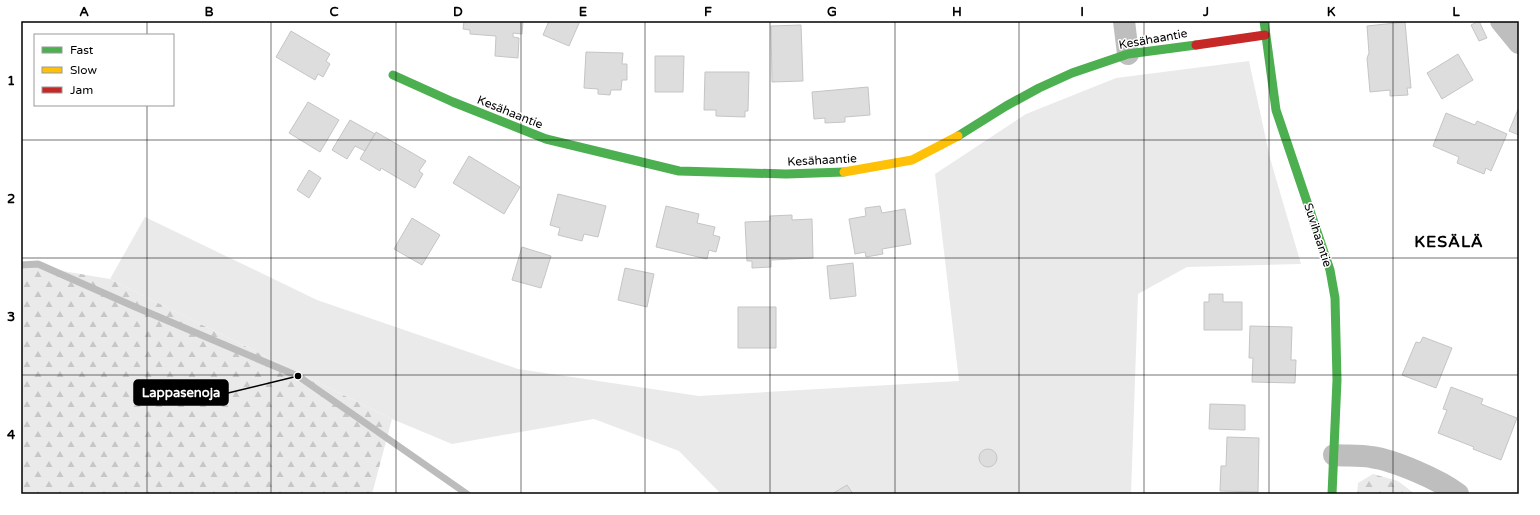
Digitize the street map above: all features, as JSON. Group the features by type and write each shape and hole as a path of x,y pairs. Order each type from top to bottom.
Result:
{"street":[{"path":"1124,21 1128,54"},
{"name":"Suvihaantie","path":"1264,21 1276,110 1330,270 1335,298 1337,380 1332,494"},
{"path":"1501,21 1519,43"},
{"name":"Kesähaantie","path":"393,74 453,102 546,139 679,171 786,174 843,173 912,160 950,141 1006,106 1039,88 1072,73 1128,54 1265,35"},
{"path":"1334,455 1371,456 1399,464 1448,487 1458,494"}],"green space":[{"path":"1249,61 1270,158 1301,264 1187,267 1138,294 1131,494 721,494 679,451 594,419 452,444 392,419 110,279 145,217 317,300 518,369 699,396 959,381 935,174 1026,114 1116,78"},
{"path":"21,264 110,279 392,419 372,494 21,494"},
{"path":"1373,474 1398,481 1415,494 1357,494 1358,483"}],"building":[{"path":"464,21 523,21 522,34 513,33 513,37 519,38 518,58 495,56 496,36 470,34 470,30 463,29"},
{"path":"549,21 580,21 569,46 543,35"},
{"path":"1479,21 1487,38 1479,41 1471,25"},
{"path":"1405,22 1411,88 1407,88 1408,95 1390,96 1390,90 1370,92 1367,58 1369,53 1367,26"},
{"path":"801,25 803,81 772,82 771,26"},
{"path":"291,31 330,54 326,61 330,64 323,77 318,74 315,80 276,57"},
{"path":"586,52 623,53 622,64 627,64 627,80 622,80 621,90 611,90 610,95 598,94 598,89 584,88"},
{"path":"1458,54 1473,80 1442,99 1427,73"},
{"path":"655,56 684,56 683,92 655,92"},
{"path":"705,72 749,72 748,111 745,111 745,117 716,116 716,110 704,110"},
{"path":"868,87 870,115 845,117 845,122 825,123 825,118 814,119 812,92"},
{"path":"308,102 339,120 320,152 289,133"},
{"path":"1519,107 1519,135 1509,131"},
{"path":"1446,113 1475,125 1477,121 1507,134 1491,171 1486,168 1484,174 1457,163 1459,157 1433,146"},
{"path":"350,120 375,134 365,151 355,146 347,159 332,150"},
{"path":"376,132 426,161 419,171 423,174 415,188 381,168 380,171 360,159"},
{"path":"469,156 520,187 504,214 453,183"},
{"path":"309,170 321,178 309,198 297,190"},
{"path":"558,194 606,206 598,237 584,234 582,241 558,235 560,228 550,225"},
{"path":"666,206 699,214 697,223 715,227 713,235 720,237 716,252 709,250 707,259 656,247"},
{"path":"880,206 882,213 905,209 911,244 882,249 883,254 866,257 865,252 855,254 849,219 866,216 865,208"},
{"path":"792,215 792,220 812,219 813,258 771,260 771,267 752,268 752,261 747,261 745,222 770,221 770,216"},
{"path":"412,218 440,235 422,265 394,249"},
{"path":"522,247 551,256 541,288 512,280"},
{"path":"853,263 856,296 830,299 827,266"},
{"path":"625,268 654,274 647,307 618,300"},
{"path":"1209,294 1223,294 1223,302 1242,302 1242,330 1204,330 1204,302 1209,302"},
{"path":"738,307 776,307 776,348 738,348"},
{"path":"1250,326 1292,327 1291,360 1296,360 1295,383 1252,382 1253,358 1249,358"},
{"path":"1423,337 1452,348 1436,388 1402,375 1416,342 1420,343"},
{"path":"1451,387 1483,399 1481,404 1517,418 1501,460 1473,449 1474,447 1438,433 1447,410 1443,409"},
{"path":"1210,404 1245,405 1245,430 1209,429"},
{"path":"1227,437 1259,438 1258,492 1220,491 1221,466 1226,466"},
{"path":"988,449 994,452 997,458 994,464 988,467 982,464 979,458 982,452"},
{"path":"847,485 853,494 832,494"}],"waterway":[{"path":"21,265 38,264 298,376 467,494"}],"traffic: fast":[{"path":"1264,21 1276,110 1330,270 1335,298 1337,380 1332,494"},
{"path":"958,136 1006,106 1039,88 1072,73 1128,54 1196,45"},
{"path":"393,75 453,102 546,139 679,171 786,174 844,172"}],"traffic: slow":[{"path":"844,172 912,160 958,136"}],"traffic: jam":[{"path":"1196,45 1265,35"}],"place":[{"name":"Lappasenoja","path":"298,376"}],"district":[{"name":"KESÄLÄ","path":"1449,241"}]}
